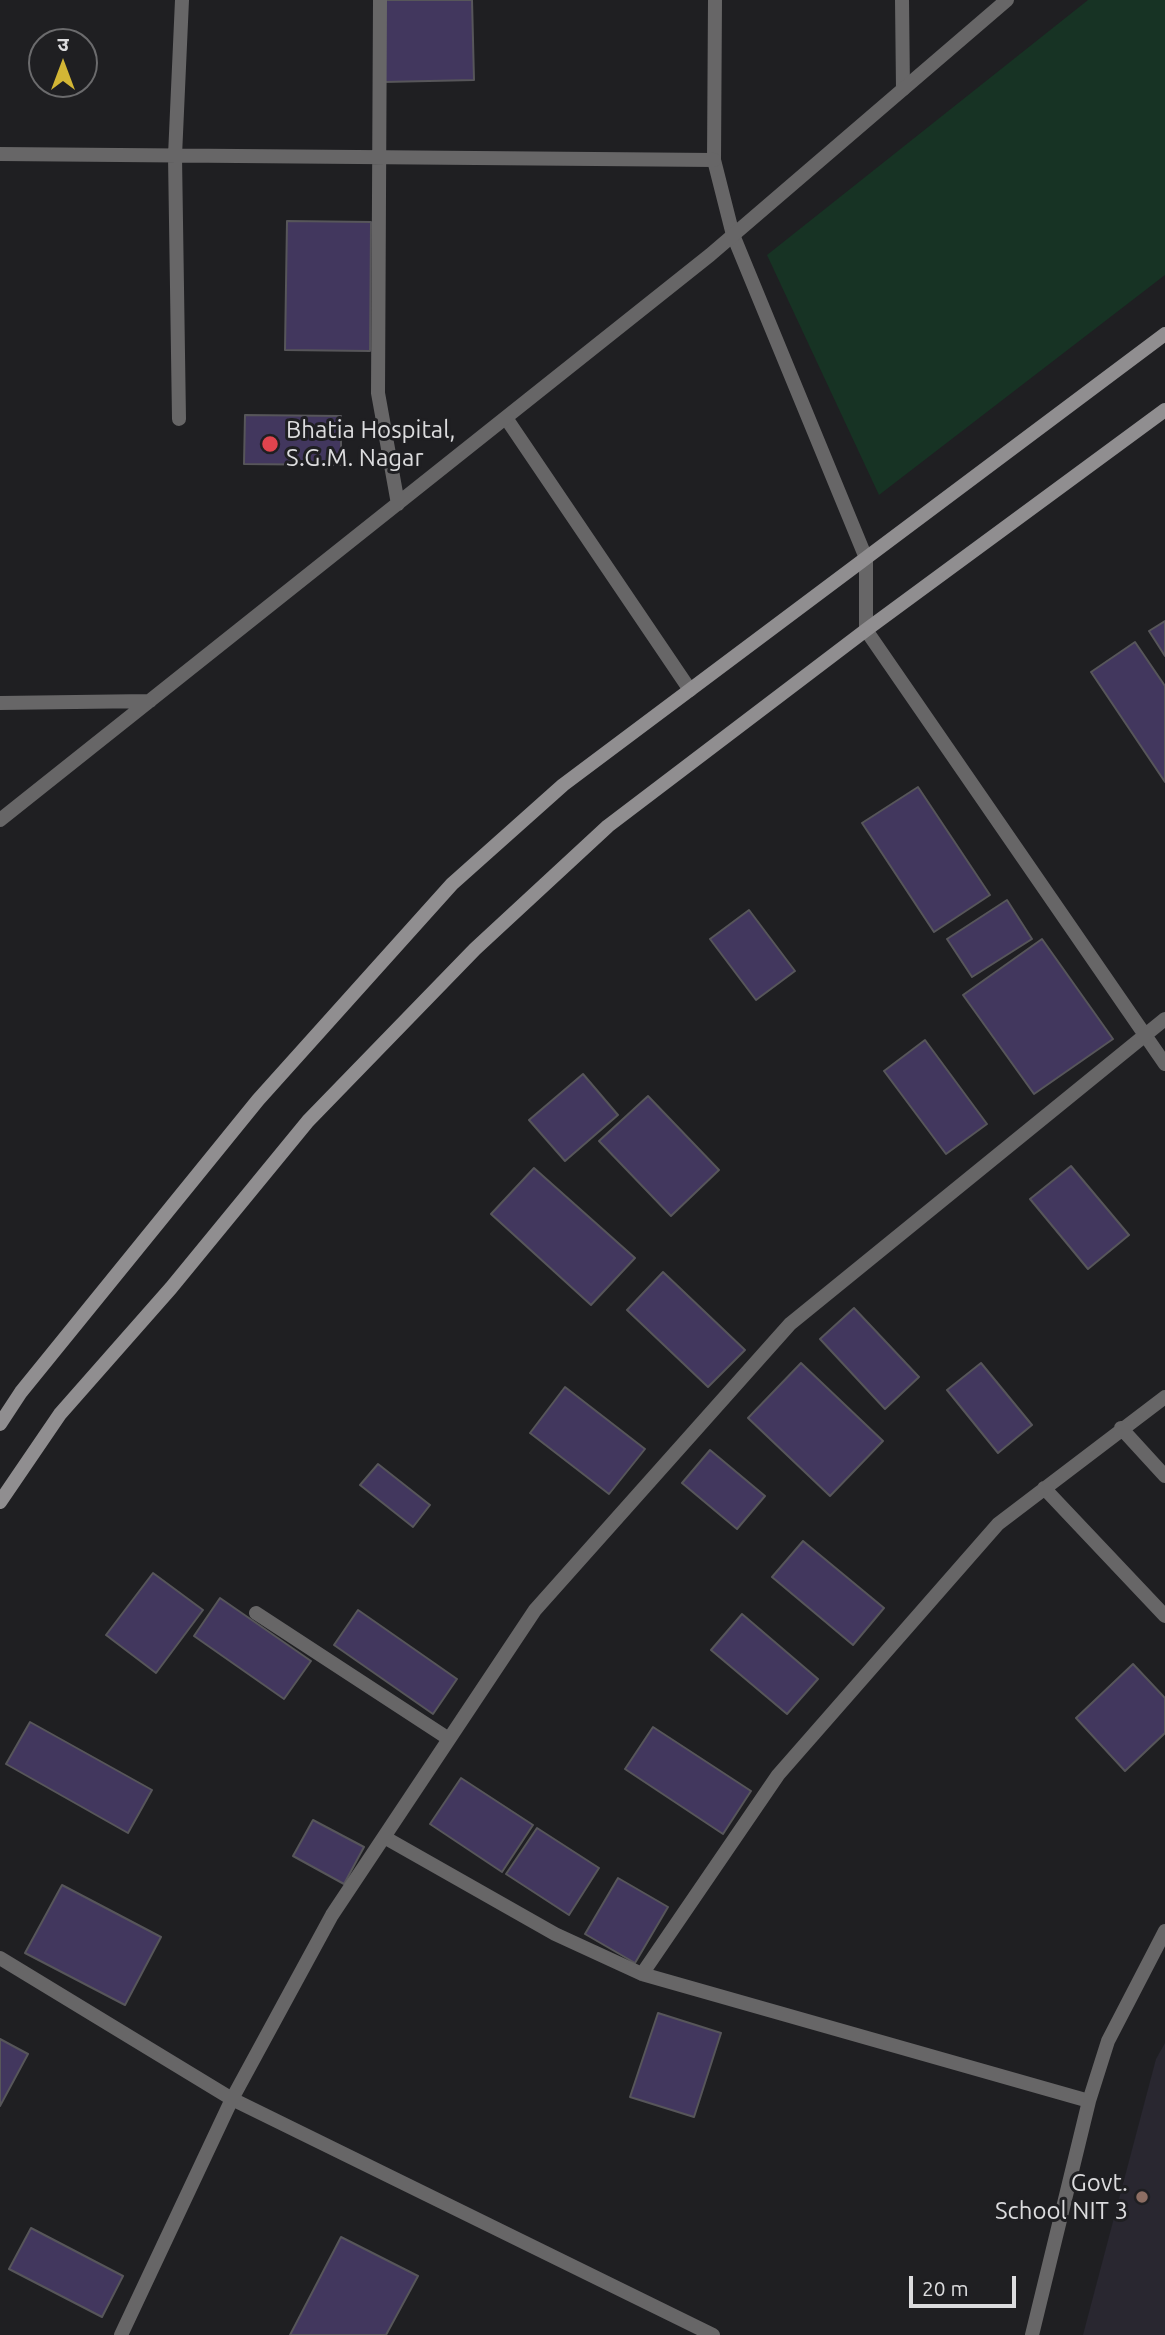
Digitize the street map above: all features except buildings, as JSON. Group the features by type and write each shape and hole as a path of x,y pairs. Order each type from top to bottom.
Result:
{"street":[{"path":"180,419 175,156 182,0"},
{"path":"380,0 378,393 398,504"},
{"path":"715,0 715,160 733,235 866,558 866,630 1165,1064"},
{"path":"902,0 903,89"},
{"path":"0,820 733,235 1007,0"},
{"path":"0,154 715,160"},
{"path":"0,1424 21,1392 258,1100 452,884 563,785 1165,334"},
{"path":"0,1502 60,1414 171,1288 308,1121 475,949 608,826 866,630 1165,410"},
{"path":"506,418 690,690"},
{"path":"0,703 149,701"},
{"path":"121,2335 232,2099 332,1915 535,1610 790,1324 1165,1019"},
{"path":"642,1974 778,1775 998,1524 1165,1397"},
{"path":"1121,1428 1165,1476"},
{"path":"1044,1488 1165,1616"},
{"path":"256,1613 449,1739"},
{"path":"384,1837 555,1934 642,1974 1089,2101"},
{"path":"1032,2335 1089,2101 1108,2041 1165,1931"},
{"path":"0,1958 232,2099 712,2335"}],"shaded area":[{"name":"Govt. School NIT 3","path":"1165,2043 1165,2335 1083,2335 1156,2059"}],"green space":[{"path":"1088,0 1165,0 1165,275 879,495 767,255"}],"place":[{"name":"Bhatia Hospital, S.G.M. Nagar","path":"270,444"},
{"name":"Govt. School NIT 3","path":"1142,2197"}]}
